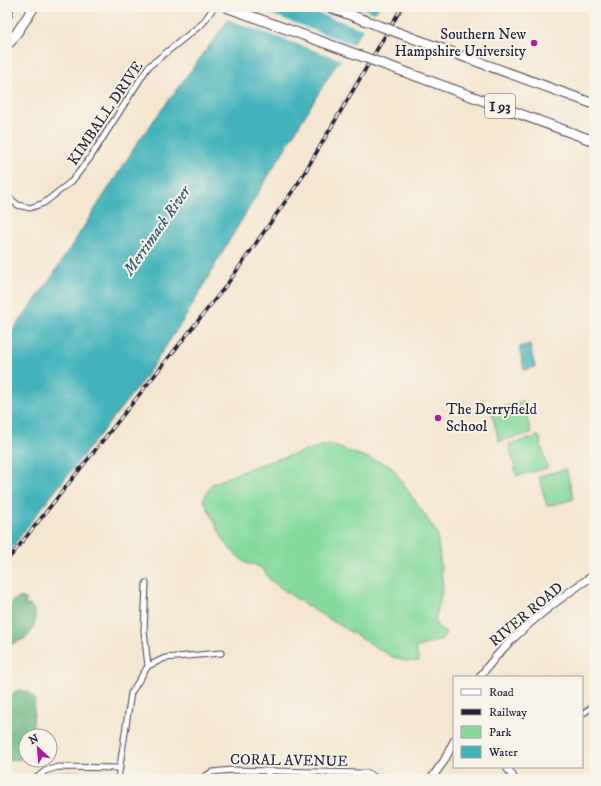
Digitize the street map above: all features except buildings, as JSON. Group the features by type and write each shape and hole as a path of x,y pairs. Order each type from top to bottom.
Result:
{"highway":[{"path":"7,15 9,7"},
{"path":"7,45 34,7"},
{"name":"I 93","path":"226,7 594,141"},
{"name":"I 93","path":"329,7 594,104"}],"street":[{"name":"KIMBALL DRIVE","path":"7,196 18,205 30,208 44,203 72,181 90,158 148,67 203,23 214,7"},
{"name":"RIVER ROAD","path":"481,676 496,655 509,642 594,575"},
{"path":"146,583 144,631 148,666"},
{"path":"118,779 131,693 148,666 166,658 221,653"},
{"path":"583,713 594,706"},
{"path":"431,779 444,761 453,743"},
{"path":"35,779 45,771 58,767 120,768"},
{"path":"508,768 514,779"},
{"name":"CORAL AVENUE","path":"201,779 212,772 239,770 269,772 368,773 378,779"},
{"path":"266,779 269,772"}],"green space":[{"path":"523,401 531,433 499,441 491,410"},
{"path":"539,436 547,468 517,476 509,444"},
{"path":"328,444 391,466 437,533 443,587 435,621 438,628 446,633 441,640 415,648 419,661 405,661 391,656 304,604 270,580 263,569 254,564 248,564 242,560 230,549 223,539 203,499 212,484 258,465"},
{"path":"566,469 574,499 547,506 539,476"},
{"path":"22,597 27,600 24,605 30,605 34,610 34,626 27,637 9,646 7,655 7,625 9,623 12,601"},
{"path":"18,690 28,692 35,698 33,728 18,728 18,759 11,760 7,764 7,697"},
{"path":"59,772 79,772 88,779 61,779 57,774"}],"water":[{"name":"Merrimack River","path":"238,7 379,7 332,71 226,246 186,316 144,379 32,520 7,555 7,338 47,284 140,139"},
{"path":"530,344 535,367 524,370 519,347"}],"pier":[{"path":"236,7 251,7 354,45 342,60 227,19"},
{"path":"301,7 357,7 377,14 365,30"}],"railway":[{"path":"7,561 228,283 299,182 402,7"}],"place":[{"name":"Southern New Hampshire University","path":"534,43"},
{"name":"The Derryfield School","path":"438,418"}]}
